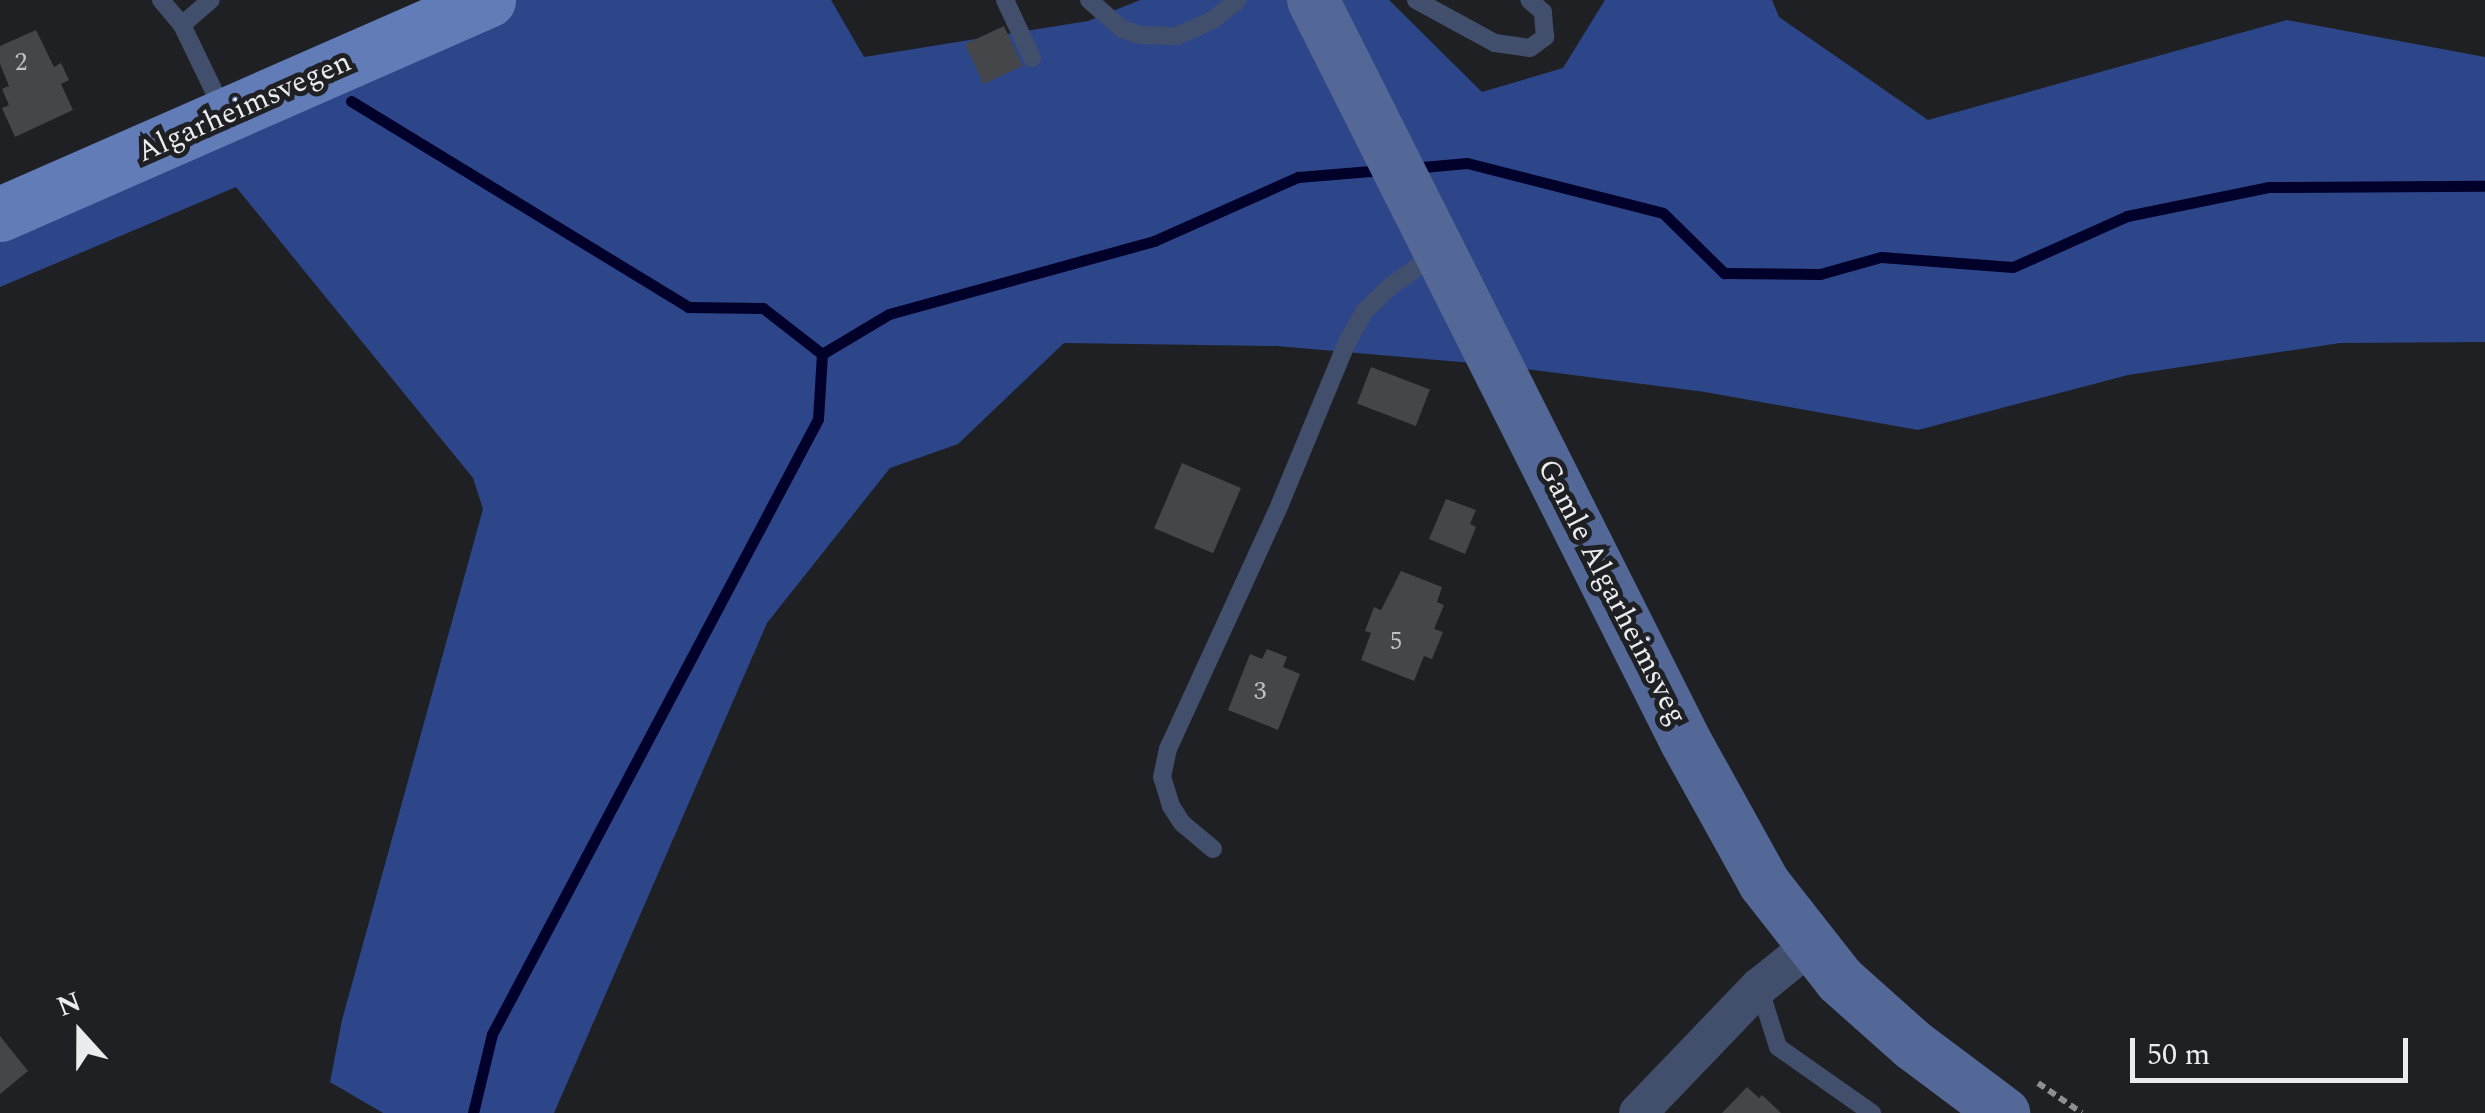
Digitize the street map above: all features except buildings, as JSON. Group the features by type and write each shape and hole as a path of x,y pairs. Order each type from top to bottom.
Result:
{"main road":[{"name":"Algarheimsvegen","path":"0,214 488,0"},
{"name":"Gamle Algarheimsveg","path":"1313,0 1734,834 1782,968 1913,1046 2004,1113"}],"street":[{"path":"1638,1113 1782,968"}],"lane":[{"path":"161,0 182,25 226,115"},
{"path":"182,25 211,0"},
{"path":"1006,0 1032,58"},
{"path":"1090,0 1122,29 1140,35 1177,36 1212,20 1238,0"},
{"path":"1416,0 1495,43 1530,48 1545,37 1543,12 1529,0"},
{"path":"1213,849 1182,823 1171,806 1162,776 1168,749 1280,504 1347,342 1366,311 1392,284 1440,253"},
{"path":"1782,968 1778,1048 1872,1113"}],"shaded area":[{"path":"485,0 831,0 864,57 1088,21 1140,0 1389,0 1482,92 1563,68 1605,0 1772,0 1779,17 1928,120 2287,20 2485,57 2485,342 2340,343 2128,375 1918,430 1705,392 1495,365 1277,346 1064,343 958,444 890,468 767,623 554,1113 383,1113 330,1082 342,1020 483,509 473,478 236,187 0,287 0,210"}],"waterway":[{"path":"351,101 688,307 763,308 822,354"},
{"path":"1411,168 1467,163 1663,213 1724,273 1820,274 1881,257 2013,267 2127,216 2268,187 2485,186"},
{"path":"822,354 889,314 1154,241 1298,177 1383,170"},
{"path":"473,1113 492,1034 818,419 822,354"}]}
